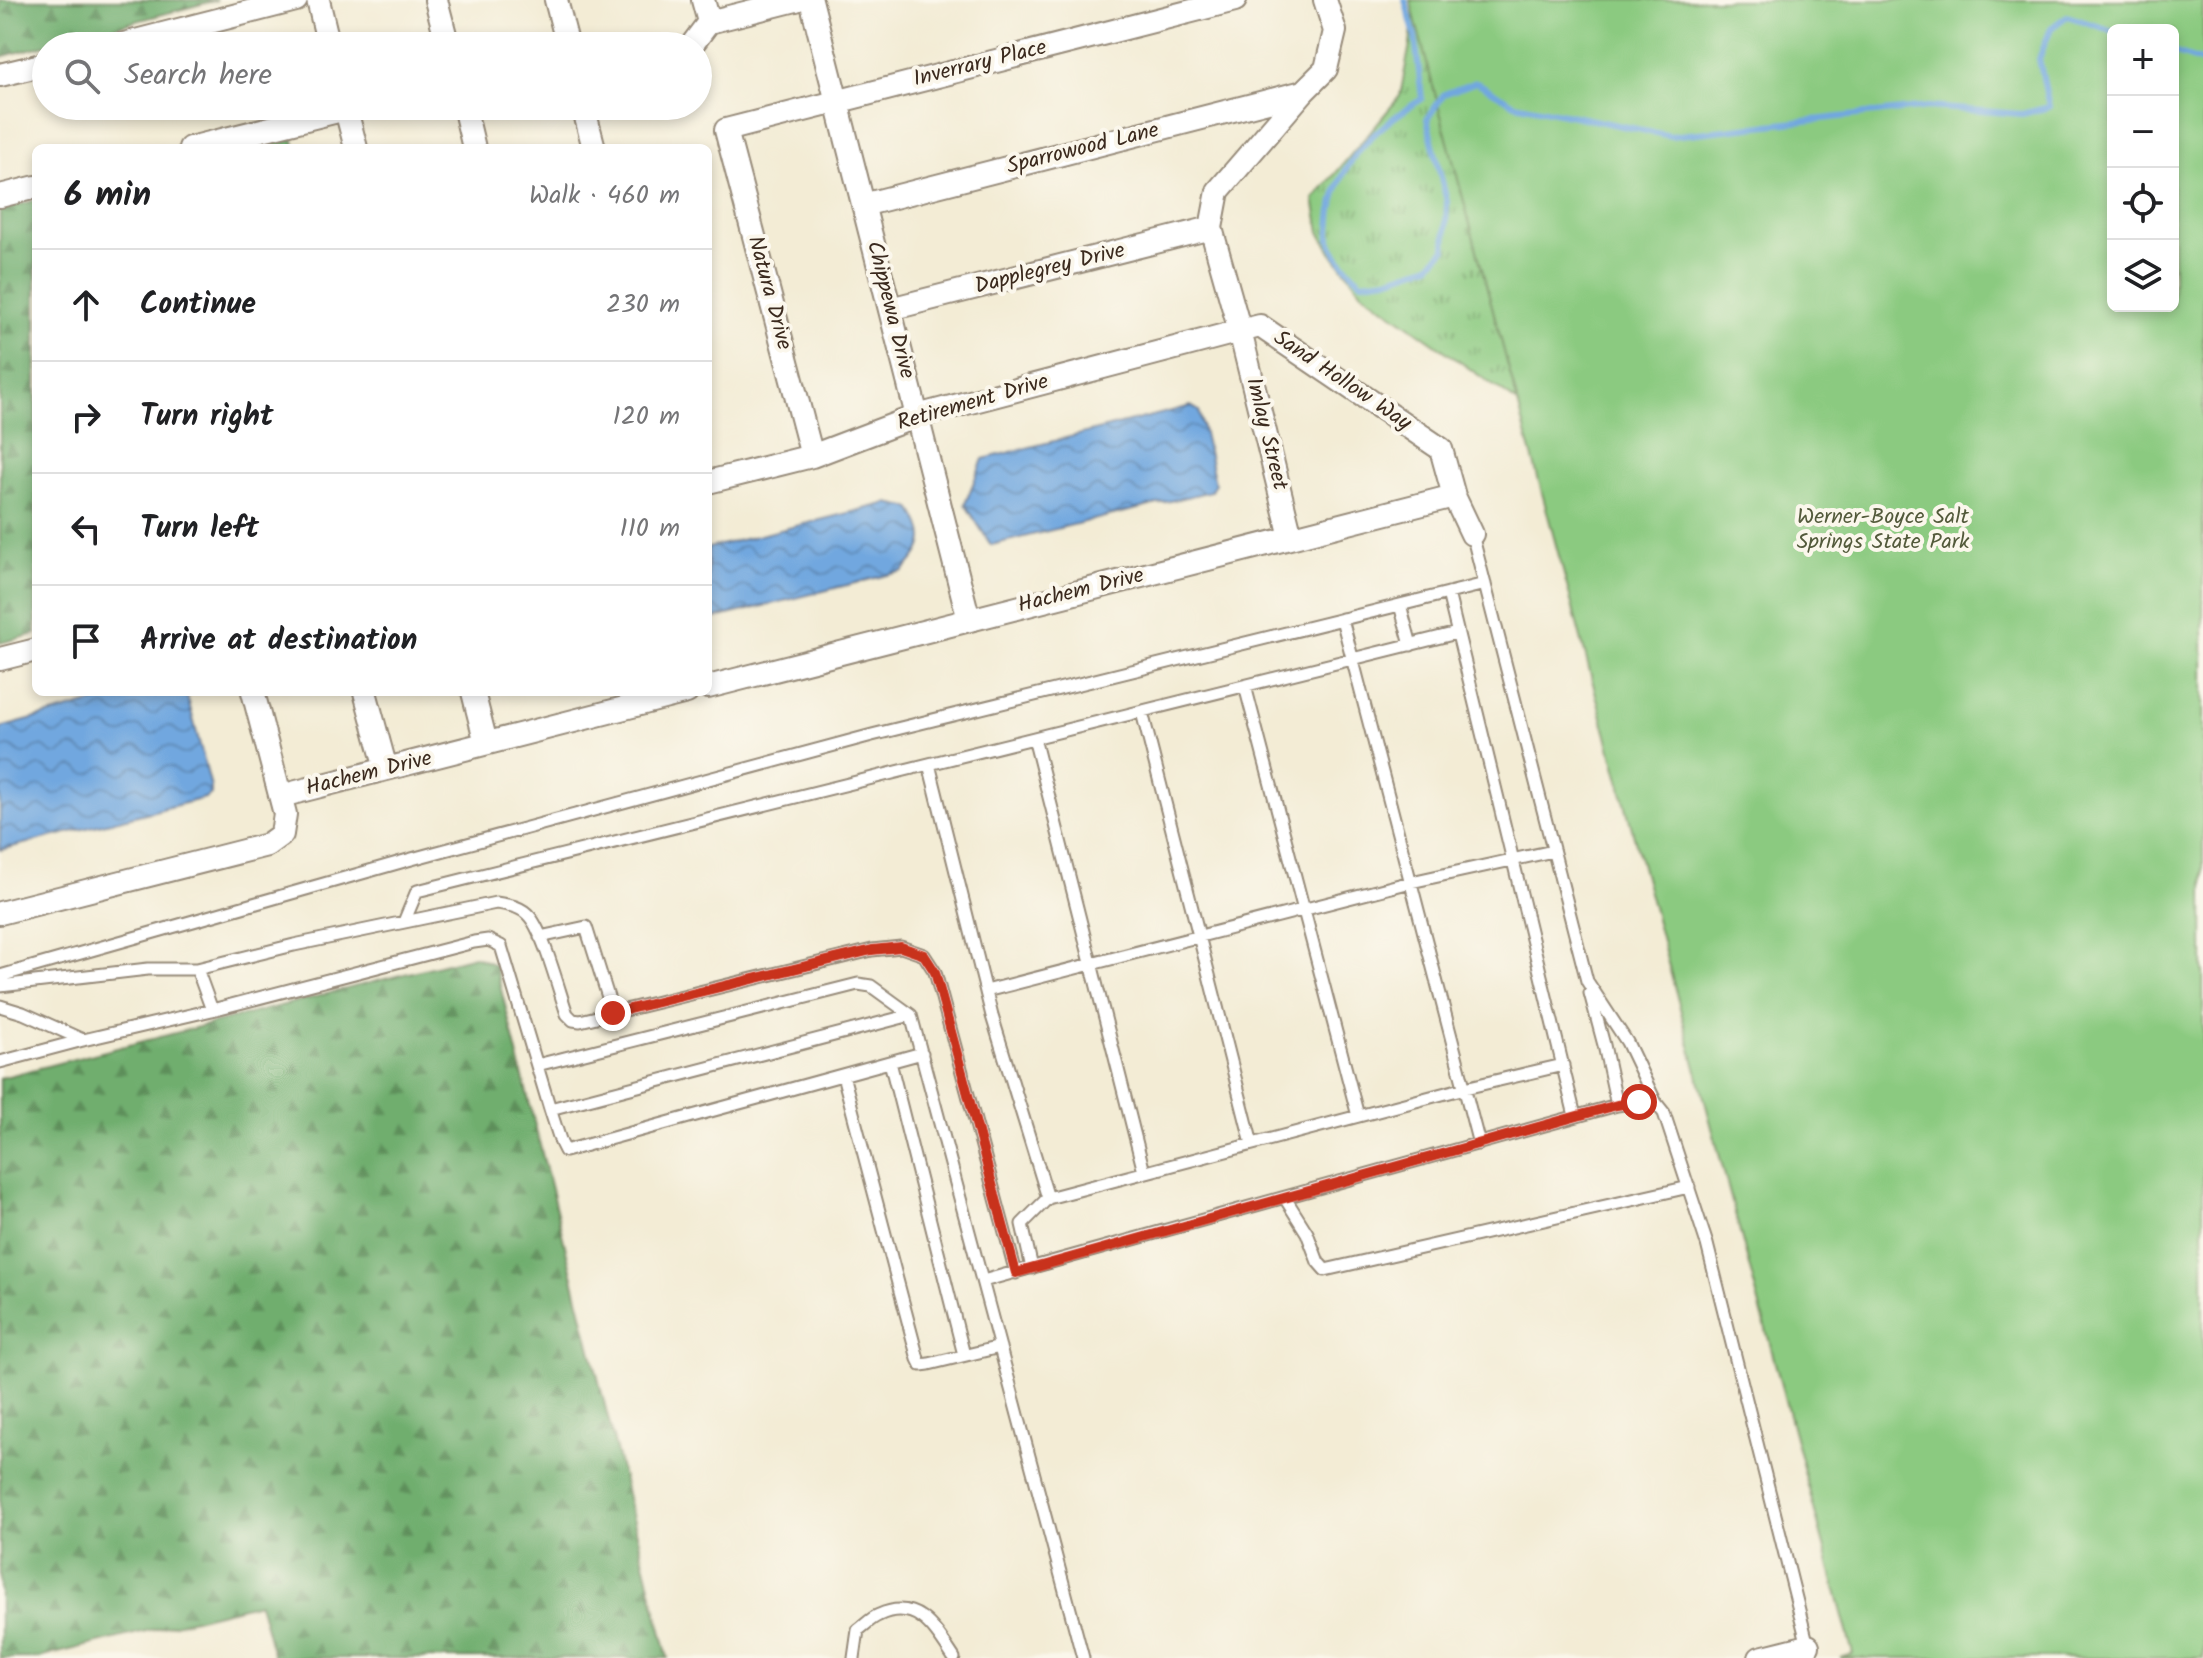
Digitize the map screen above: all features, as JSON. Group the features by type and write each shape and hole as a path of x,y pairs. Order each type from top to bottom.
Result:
{"street":[{"path":"171,32 296,0"},
{"path":"318,0 326,32"},
{"path":"436,0 444,32"},
{"path":"556,0 564,32"},
{"path":"703,0 709,22"},
{"path":"702,32 709,22 796,0"},
{"name":"Chippewa Drive","path":"811,0 969,620"},
{"name":"Inverrary Place","path":"726,130 1235,0"},
{"name":"Sand Hollow Way","path":"1325,0 1335,31 1326,69 1218,191 1211,228 1240,331 1260,326 1441,449 1454,496 1472,534"},
{"path":"0,75 32,67"},
{"name":"Sparrowood Lane","path":"863,205 1303,92"},
{"path":"206,144 298,120"},
{"path":"348,120 355,144"},
{"path":"467,120 473,144"},
{"path":"587,120 593,144"},
{"name":"Natura Drive","path":"726,130 812,456"},
{"path":"0,196 32,188"},
{"name":"Dapplegrey Drive","path":"890,309 1211,228"},
{"name":"Retirement Drive","path":"712,481 812,456 917,416 1240,331"},
{"name":"Imlay Street","path":"1240,331 1291,537"},
{"name":"Hachem Drive","path":"712,686 1454,496"},
{"path":"0,659 32,651"},
{"path":"254,696 281,796"},
{"path":"366,696 386,769"},
{"path":"474,696 486,743"},
{"name":"Hachem Drive","path":"0,913 267,845 282,834 285,814 281,796 671,696"},
{"path":"1760,1658 1808,1646"}],"lane":[{"path":"1472,534 1617,1105"},
{"path":"0,976 408,860 872,735 1485,584"},
{"path":"1448,593 1575,1116"},
{"path":"1400,605 1411,645"},
{"path":"1342,619 1479,1144"},
{"path":"404,922 417,891 1457,633"},
{"path":"1245,686 1358,1116"},
{"path":"1142,712 1252,1144"},
{"path":"1034,738 1144,1172"},
{"path":"929,764 986,991 1048,1198"},
{"path":"986,991 1411,882 1553,851"},
{"path":"0,986 148,969 197,969 294,945 496,903 516,906 530,917 567,1014 573,1020 580,1021 872,950 901,947 924,955 935,972 1016,1273"},
{"path":"540,937 586,927 613,1013"},
{"path":"0,1062 488,940 501,946 565,1151 922,1053"},
{"path":"197,969 212,1010"},
{"path":"1587,981 1627,1042 1656,1103 1664,1113 1689,1187 1707,1244 1808,1646"},
{"path":"537,1065 858,984 871,986 911,1015 1083,1658"},
{"path":"0,1006 83,1040"},
{"path":"550,1109 911,1015"},
{"path":"890,1062 964,1355"},
{"path":"1032,1268 1022,1224 1048,1198 1563,1065"},
{"path":"843,1075 921,1365 1000,1347"},
{"path":"983,1281 1575,1116 1617,1105 1656,1103"},
{"path":"1285,1198 1325,1270 1689,1187"},
{"path":"854,1658 858,1630 878,1615 903,1609 930,1622 954,1658"}],"green space":[{"path":"0,0 217,0 95,32 32,32 32,49 0,57"},
{"name":"Werner-Boyce Salt Springs State Park","path":"1410,0 2203,0 2203,1658 1840,1658 1853,1654"},
{"path":"1414,12 1518,403 1362,292 1331,252 1320,232 1314,199 1400,96"},
{"path":"292,134 295,144 253,144"},
{"path":"32,201 32,635 0,643 0,210"},
{"path":"474,956 495,965 668,1658 274,1658 259,1603 38,1658 0,1658 0,1078"}],"water":[{"path":"1191,406 1199,411 1215,483 1211,491 991,545 965,504 983,459"},
{"path":"888,503 911,508 923,534 921,548 903,571 712,619 712,547"},
{"path":"116,696 187,696 211,794 0,850 0,728"}],"waterway":[{"path":"1405,0 1415,36 1422,99 1390,121 1362,148 1350,163 1334,198 1331,243 1344,264 1362,282 1387,279 1430,265 1445,249 1447,202 1427,119 1444,94 1476,82 1515,104 1671,136 1928,107 2022,114 2049,107 2039,59 2051,28 2067,16 2107,29"},
{"path":"2179,54 2203,62"}],"route":[{"path":"613,1013 872,950 901,947 924,955 935,972 1016,1273 1617,1105 1639,1102"}]}
